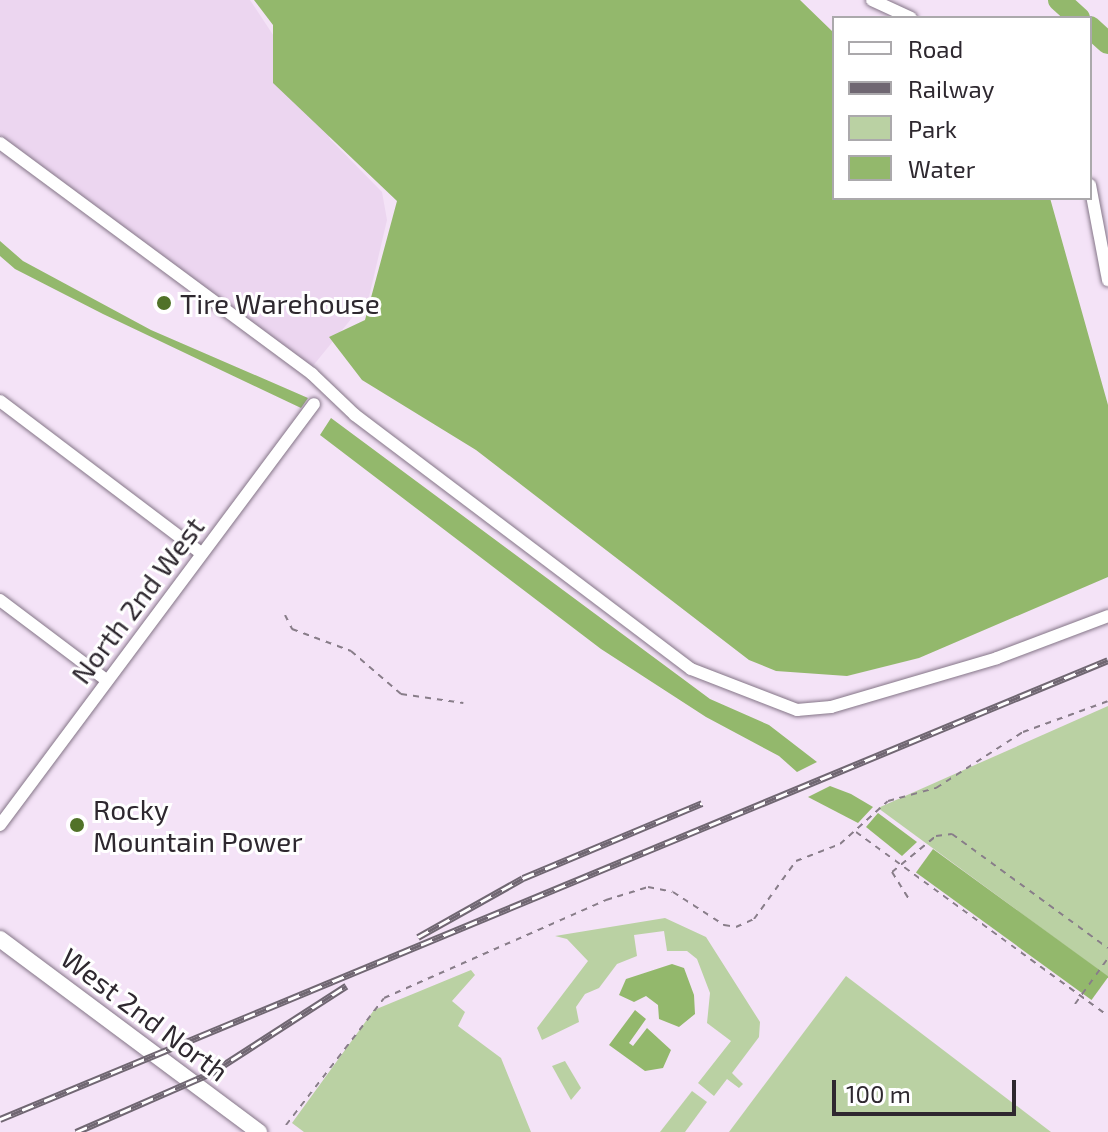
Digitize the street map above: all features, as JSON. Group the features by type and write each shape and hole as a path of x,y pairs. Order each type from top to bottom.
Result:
{"street":[{"path":"872,0 907,16"},
{"path":"0,143 312,374 355,415 691,669 797,710 831,707 997,658 1108,616"},
{"path":"1092,196 1108,280"},
{"path":"0,401 201,553"},
{"name":"North 2nd West","path":"0,825 314,404"},
{"path":"0,600 106,680"},
{"name":"West 2nd North","path":"0,939 259,1132"}],"path":[{"path":"285,615 292,629 351,651 401,694 463,703"},
{"path":"286,1125 384,998 606,900 648,887 673,892 736,927 754,919 796,861 840,844 878,808 936,788 1023,732 1108,701"},
{"path":"856,830 1108,1016"},
{"path":"909,899 892,872 936,836 952,834 1108,948"},
{"path":"1075,1004 1108,958"}],"shaded area":[{"path":"0,0 250,0 316,100 330,139 382,192 387,220 369,297 312,367 0,135"}],"green space":[{"path":"1108,706 1108,977 878,808"},
{"path":"665,918 706,937 760,1022 759,1037 732,1073 743,1084 739,1088 727,1079 714,1096 698,1083 731,1041 707,1023 710,993 697,959 687,951 667,951 664,931 634,935 637,956 617,964 599,988 585,994 576,1007 579,1022 542,1040 537,1028 588,961 567,939 555,936"},
{"path":"471,970 475,975 452,1001 465,1012 458,1026 501,1058 531,1132 304,1132 292,1123 374,1010"},
{"path":"846,976 1051,1132 729,1132"},
{"path":"565,1061 581,1088 571,1100 552,1066"},
{"path":"692,1091 707,1102 685,1132 660,1132"}],"water":[{"path":"254,0 800,0 832,31 832,200 1051,200 1108,405 1108,577 919,658 847,676 776,671 749,660 476,450 362,380 329,337 365,320 397,201 273,83 273,25"},
{"path":"0,241 23,261 151,330 308,398 301,408 103,314 15,269 0,256"},
{"path":"331,418 710,699 769,725 817,762 797,772 779,756 706,717 601,649 320,435"},
{"path":"830,786 873,807 858,823 808,797"},
{"path":"878,813 917,842 902,856 866,827"},
{"path":"933,849 1108,976 1092,1000 916,872"},
{"path":"672,964 684,968 694,995 695,1014 679,1027 659,1019 658,1005 646,996 634,1002 619,995 626,979"},
{"path":"635,1010 646,1019 629,1043 633,1046 647,1028 671,1050 663,1068 645,1071 609,1045"}],"waterway":[{"path":"1059,0 1077,16"},
{"path":"1092,29 1108,43"}],"railway":[{"path":"0,1119 1108,660"},
{"path":"418,937 523,878 702,803"},
{"path":"76,1132 211,1073 346,986"}],"place":[{"name":"Tire Warehouse","path":"164,303"},
{"name":"Rocky Mountain Power","path":"77,825"}]}
